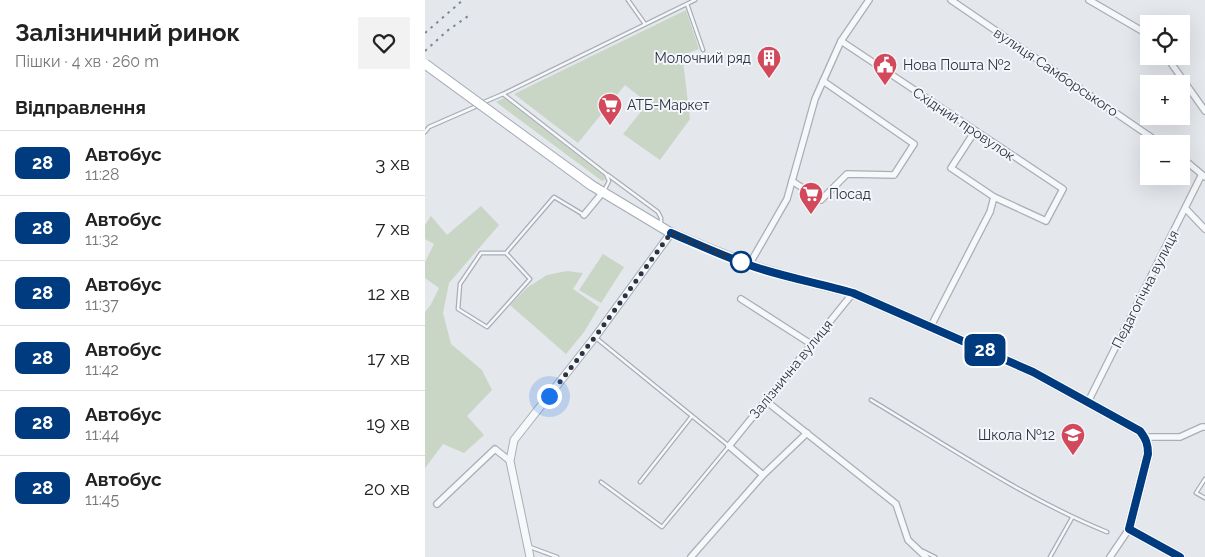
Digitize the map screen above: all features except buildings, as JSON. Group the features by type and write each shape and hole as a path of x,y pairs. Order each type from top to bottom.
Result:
{"main road":[{"path":"425,64 591,185 671,233 749,265 853,293 1033,372 1140,431 1148,445 1148,454 1129,529 1180,557"}],"street":[{"path":"749,265 787,199 815,100 841,41 869,0"},
{"name":"вулиця Самборського","path":"951,0 1148,135"},
{"path":"1089,0 1140,30"},
{"name":"Східний провулок","path":"841,41 1063,189 1045,221 995,198"},
{"path":"1172,65 1205,111"},
{"path":"792,180 821,200 847,174 894,175 914,144 823,81"},
{"path":"931,326 990,212 995,198 951,168 975,131"},
{"path":"1190,164 1203,176"},
{"name":"Педагогічна вулиця","path":"1088,402 1203,176"},
{"path":"583,215 603,192"},
{"path":"1186,209 1205,229"},
{"path":"530,557 509,461 514,440 595,337 671,233"},
{"name":"Залізнична вулиця","path":"729,446 853,293"},
{"path":"741,299 811,344"},
{"path":"766,401 896,504 908,540 926,557"},
{"path":"1145,437 1180,437 1205,427"},
{"path":"691,557 763,475 807,433"},
{"path":"729,446 763,475"},
{"path":"437,504 495,450 509,461"},
{"path":"1110,557 1129,529"}],"lane":[{"path":"628,0 645,24"},
{"path":"425,132 429,127 437,123 503,94 695,0"},
{"path":"687,4 703,50"},
{"path":"503,94 658,212 661,218 660,227"},
{"path":"603,192 609,181 606,174"},
{"path":"506,253 530,279 487,327 458,310 460,284 481,253 506,253 555,197 583,215"},
{"path":"595,337 729,446 662,527 601,482"},
{"path":"871,400 1072,518 1107,532"},
{"path":"640,482 692,416"},
{"path":"1205,479 1197,493 1205,498"},
{"path":"1050,557 1072,518"},
{"path":"528,547 557,557"},
{"path":"917,548 935,557"}],"green space":[{"path":"686,10 699,49 686,54 683,61 690,119 660,160 623,134 648,103 625,85 578,143 514,94"},
{"path":"504,98 604,176 605,180 602,181 496,102"},
{"path":"481,206 499,225 449,283 443,313 451,344 482,370 492,390 467,416 484,435 464,453 443,444 425,468 425,312 439,288 425,278 425,262 434,244 425,239 425,225 431,216 447,235"},
{"path":"603,254 624,267 601,303 579,290"},
{"path":"567,271 583,273 573,289 599,307 584,332 566,354 510,305 528,287 547,275"}],"railway":[{"path":"425,33 463,0"},
{"path":"425,51 447,31 471,14"}],"bus line":[{"name":"28","path":"671,233 749,265 853,293 1033,372 1140,431 1148,445 1148,454 1129,529 1180,557"}],"place":[{"name":"Молочний ряд","path":"769,79"},
{"name":"Нова Пошта №2","path":"885,86"},
{"name":"АТБ-Маркет","path":"610,126"},
{"name":"Посад","path":"811,215"},
{"name":"Школа №12","path":"1073,456"}],"route":[{"path":"549,396 671,233 741,262"}]}
